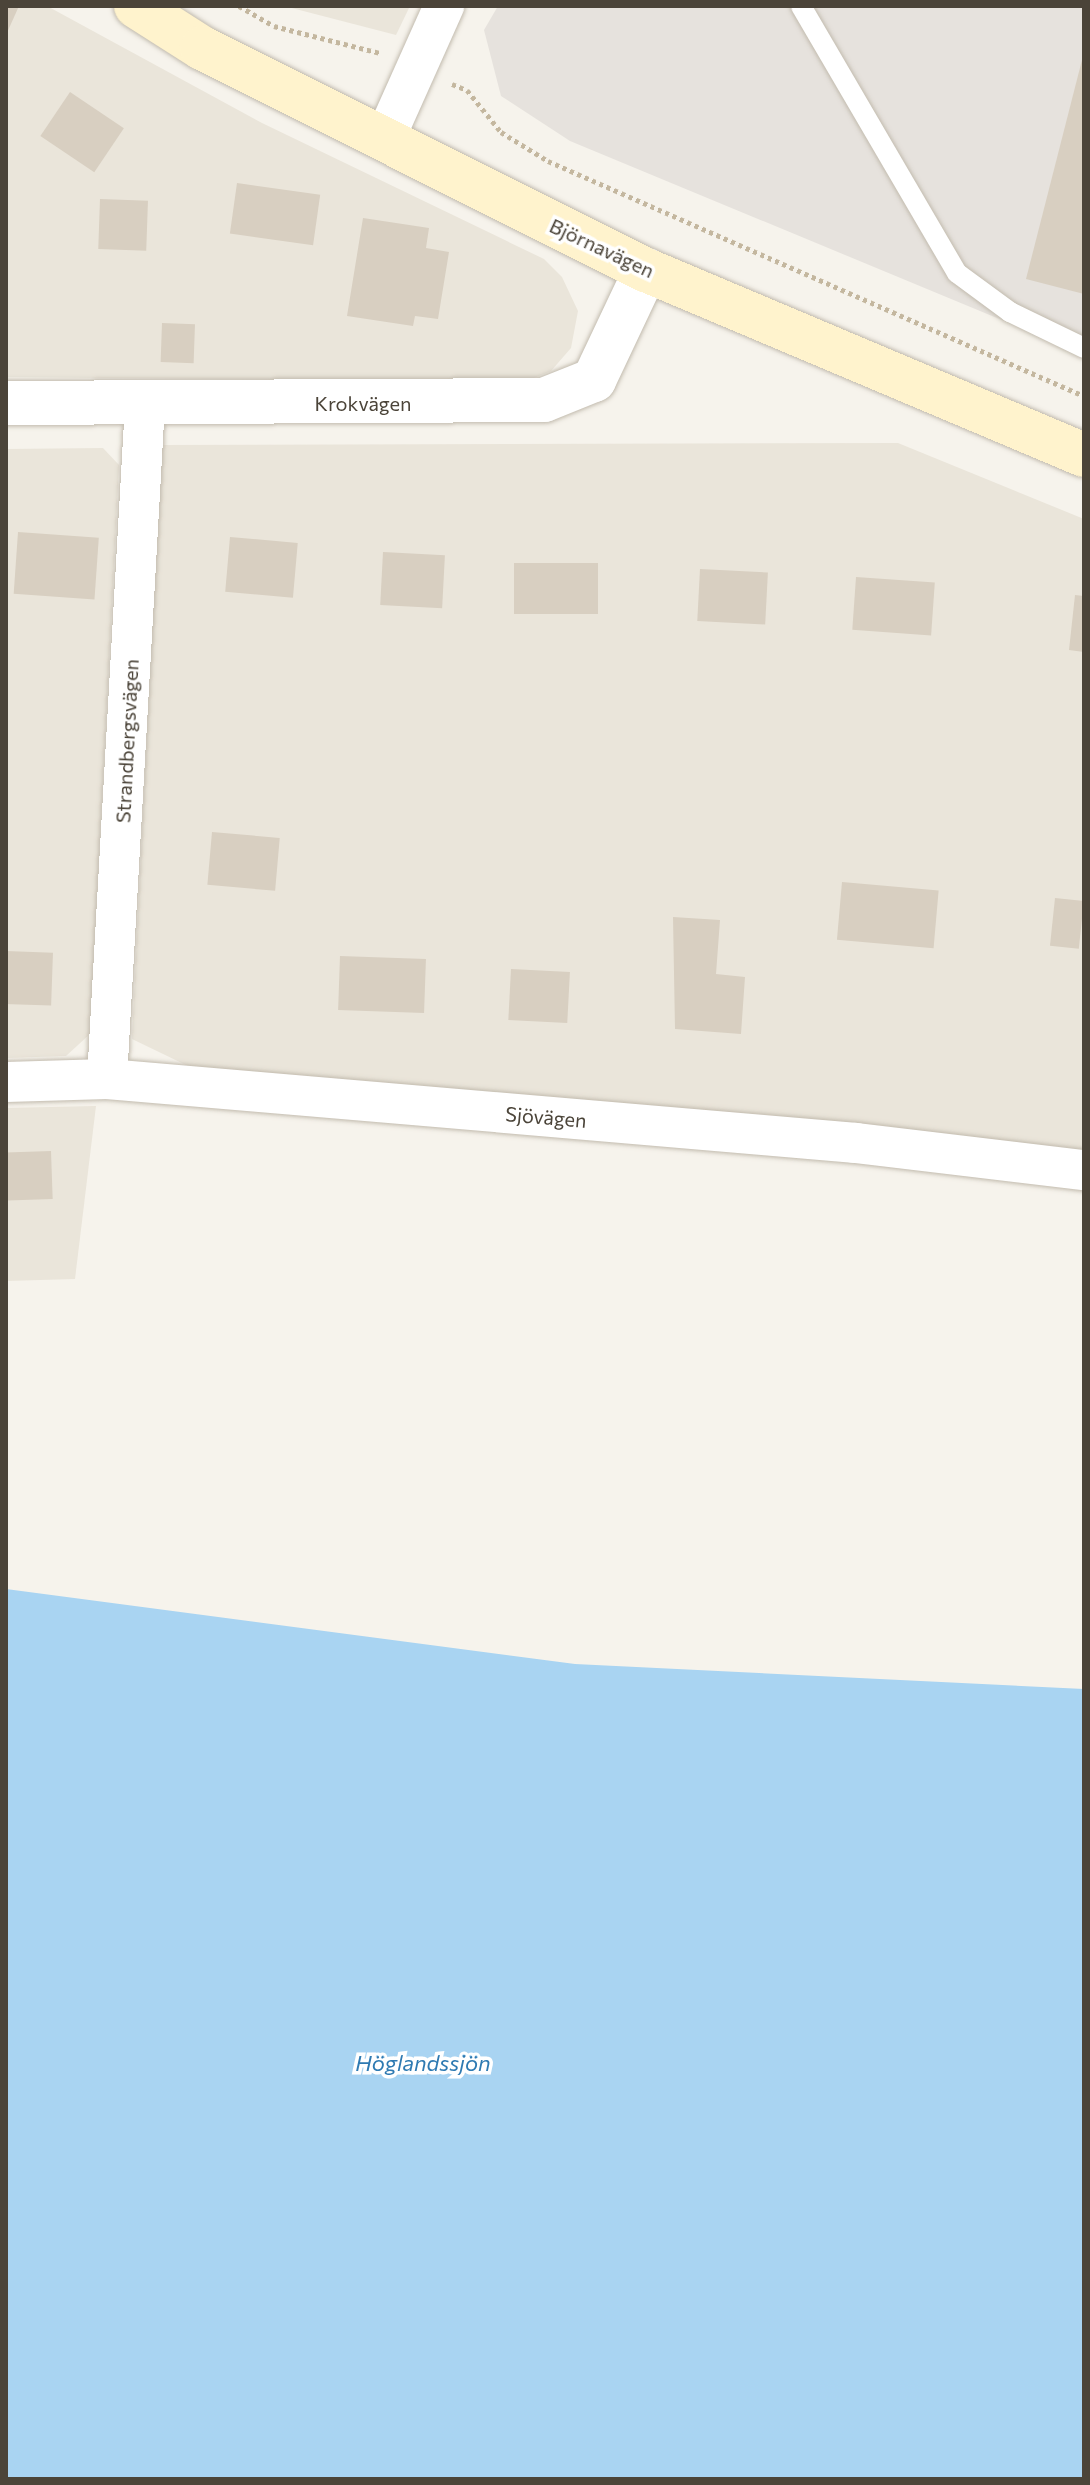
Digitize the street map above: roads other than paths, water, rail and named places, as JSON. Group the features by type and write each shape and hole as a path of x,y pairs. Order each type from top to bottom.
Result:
{"main road":[{"name":"Björnavägen","path":"136,6 202,48 646,270 1084,455"}],"street":[{"path":"385,138 444,6"},
{"name":"Krokvägen","path":"6,403 145,404 563,396 594,380 608,360 646,270"},
{"name":"Strandbergsvägen","path":"107,1079 145,404"},
{"name":"Sjövägen","path":"6,1082 107,1079 856,1143 1084,1170"}],"lane":[{"path":"801,6 957,273 1010,312 1084,348"}],"water":[{"name":"Höglandssjön","path":"6,1589 575,1664 1084,1689 1084,2479 6,2479"}]}
